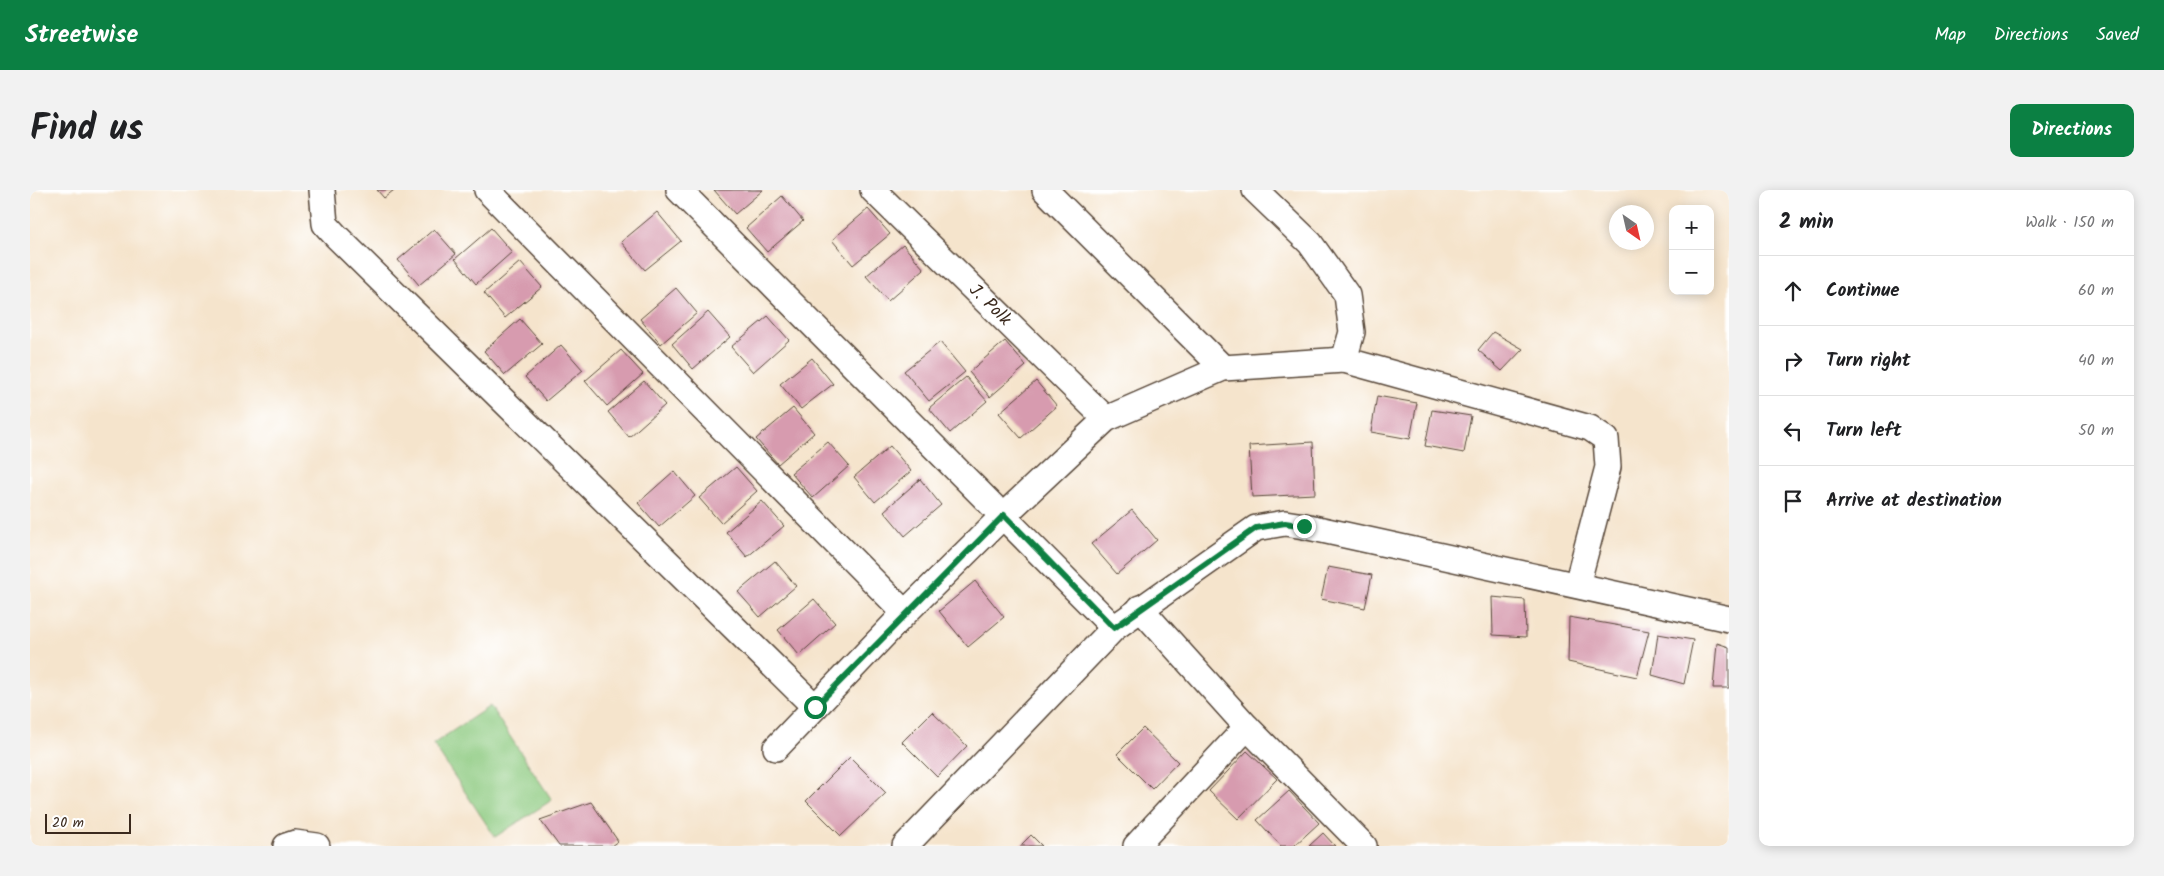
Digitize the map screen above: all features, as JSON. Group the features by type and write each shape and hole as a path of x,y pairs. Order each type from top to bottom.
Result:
{"street":[{"path":"322,190 322,204 326,224 336,236 815,707"},
{"path":"487,190 905,614"},
{"path":"679,190 1004,515 1114,628"},
{"name":"J. Polk","path":"872,190 1106,419"},
{"path":"1045,190 1223,368"},
{"path":"1255,190 1310,243 1348,295 1352,332 1344,360"},
{"path":"776,748 905,614 1004,515 1106,419 1223,368 1344,360 1590,428 1606,439 1608,467 1577,585"},
{"path":"905,846 1114,628 1256,528 1285,523 1729,619"},
{"path":"1140,608 1247,727 1364,846"},
{"path":"1146,843 1247,727"},
{"path":"286,846 294,843 317,846"}],"green space":[{"path":"490,706 552,800 495,837 433,744"}],"building":[{"path":"377,190 394,190 384,198"},
{"path":"714,190 763,190 735,214"},
{"path":"782,196 803,221 767,252 746,228"},
{"path":"868,209 890,234 853,265 832,240"},
{"path":"657,212 681,241 645,270 621,242"},
{"path":"491,228 512,252 476,284 455,259"},
{"path":"434,229 456,254 419,285 398,260"},
{"path":"903,245 924,269 888,301 866,276"},
{"path":"520,262 542,287 505,318 484,293"},
{"path":"676,288 697,313 661,344 640,319"},
{"path":"708,312 730,337 693,369 672,344"},
{"path":"768,316 789,340 753,372 731,347"},
{"path":"520,319 542,344 505,375 484,351"},
{"path":"1493,332 1523,349 1502,371 1478,350"},
{"path":"1005,341 1026,366 990,397 969,372"},
{"path":"940,342 965,372 929,401 904,371"},
{"path":"561,345 583,370 546,401 525,377"},
{"path":"621,350 643,374 607,406 585,381"},
{"path":"812,358 833,384 801,409 780,384"},
{"path":"966,377 987,401 950,433 929,408"},
{"path":"644,381 665,405 629,437 608,412"},
{"path":"1036,381 1057,406 1021,438 999,413"},
{"path":"1377,396 1417,403 1410,439 1371,432"},
{"path":"793,408 814,433 778,464 756,439"},
{"path":"1432,410 1471,416 1464,453 1425,446"},
{"path":"828,442 849,466 813,498 791,473"},
{"path":"1313,442 1315,494 1252,497 1249,446"},
{"path":"890,446 911,471 875,502 854,477"},
{"path":"736,467 757,491 721,523 699,498"},
{"path":"674,471 695,496 659,527 638,503"},
{"path":"920,479 941,505 905,536 884,511"},
{"path":"762,501 784,526 747,557 726,532"},
{"path":"1132,510 1157,540 1117,574 1091,544"},
{"path":"775,561 796,586 760,617 738,592"},
{"path":"1328,567 1372,575 1365,608 1321,599"},
{"path":"975,581 1004,617 968,647 939,611"},
{"path":"1492,597 1525,600 1526,637 1493,635"},
{"path":"814,599 835,623 799,655 778,630"},
{"path":"1569,617 1649,631 1637,677 1568,662"},
{"path":"1658,634 1693,640 1684,684 1652,675"},
{"path":"1717,643 1729,647 1729,688 1713,688"},
{"path":"932,712 967,746 937,777 902,742"},
{"path":"1143,728 1178,762 1152,789 1117,754"},
{"path":"1247,751 1277,779 1238,819 1209,791"},
{"path":"850,757 886,793 841,836 806,801"},
{"path":"1289,791 1319,823 1294,846 1281,846 1257,820"},
{"path":"591,802 618,841 611,846 559,846 540,820"},
{"path":"1323,833 1335,846 1309,846"},
{"path":"1031,835 1042,846 1020,846"}],"route":[{"path":"815,707 1004,515 1114,628 1256,528 1285,523 1304,526"}]}
